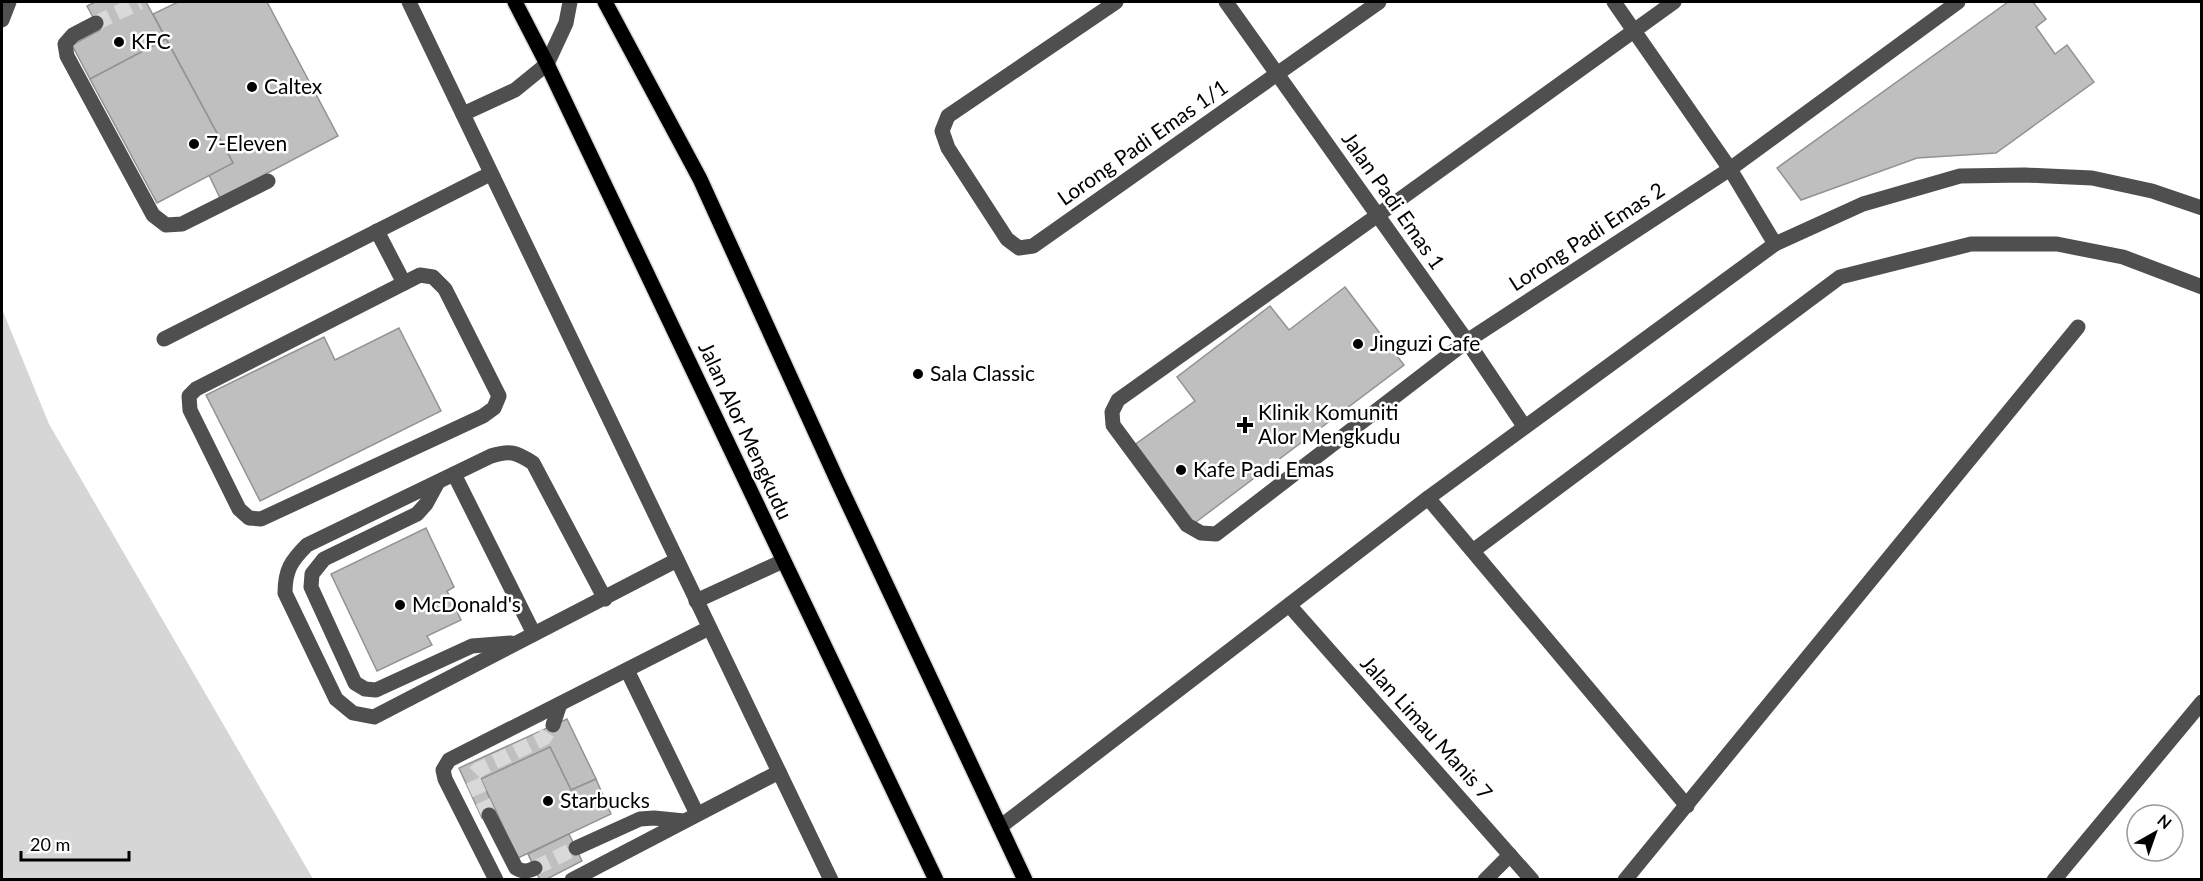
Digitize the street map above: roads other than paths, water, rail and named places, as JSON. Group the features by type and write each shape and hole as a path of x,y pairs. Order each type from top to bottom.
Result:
{"main road":[{"name":"Jalan Alor Mengkudu","path":"514,2 547,64 936,879"},
{"path":"605,2 700,178 838,482 1025,879"}],"street":[{"path":"2,20 9,2"},
{"path":"409,2 831,879"},
{"path":"463,114 515,90 547,64 566,23 570,2"},
{"name":"Lorong Padi Emas 1/1","path":"1116,2 948,116 942,131 948,148 1007,238 1019,248 1033,246 1379,2"},
{"name":"Jalan Padi Emas 1","path":"1226,2 1467,340 1524,426"},
{"path":"1614,2 1730,169 1775,244"},
{"path":"1378,216 1632,30 1674,2"},
{"name":"Lorong Padi Emas 2","path":"1378,216 1119,400 1112,412 1113,424 1187,525 1201,533 1216,534 1467,340 1730,169 1958,2"},
{"path":"96,23 73,35 65,44 67,57 153,215 166,225 182,224 268,181"},
{"path":"164,339 490,174"},
{"path":"1000,827 1428,498 1775,244 1863,204 1960,176 2025,175 2092,178 2151,191 2202,208"},
{"path":"377,231 404,283"},
{"path":"1474,550 1840,277 1971,244 2057,244 2123,257 2202,287"},
{"path":"420,275 434,277 445,289 499,396 494,408 483,416 261,519 249,518 239,509 190,410 189,396 196,389 404,283 420,275"},
{"path":"1625,879 2078,327"},
{"path":"605,598 533,463 521,455 507,452 491,456 307,545 294,559 285,576 285,593 336,699 353,713 374,717 605,598 677,560"},
{"path":"454,474 534,634"},
{"path":"438,482 426,504 417,514 324,559 312,574 311,587 355,683 365,689 376,690 472,646 517,643"},
{"path":"1428,498 1687,806"},
{"path":"696,601 783,561"},
{"name":"Jalan Limau Manis 7","path":"1289,605 1532,879"},
{"path":"496,879 446,779 443,770 449,760 709,628"},
{"path":"627,670 691,818"},
{"path":"2054,879 2202,702"},
{"path":"553,725 560,704"},
{"path":"572,879 779,772"},
{"path":"489,815 516,867 528,872 535,868"},
{"path":"576,848 640,819 691,818"},
{"path":"1485,879 1510,855"}],"tunnel":[{"path":"96,23 140,2"},
{"path":"489,815 473,780 474,774 544,738 553,725"},
{"path":"535,868 576,848"}],"place":[{"name":"KFC","path":"119,42"},
{"name":"Caltex","path":"252,87"},
{"name":"7-Eleven","path":"194,144"},
{"name":"Jinguzi Cafe","path":"1358,344"},
{"name":"Sala Classic","path":"918,374"},
{"name":"Klinik Komuniti Alor Mengkudu","path":"1245,425"},
{"name":"Kafe Padi Emas","path":"1181,470"},
{"name":"McDonald's","path":"400,605"},
{"name":"Starbucks","path":"548,801"}]}
